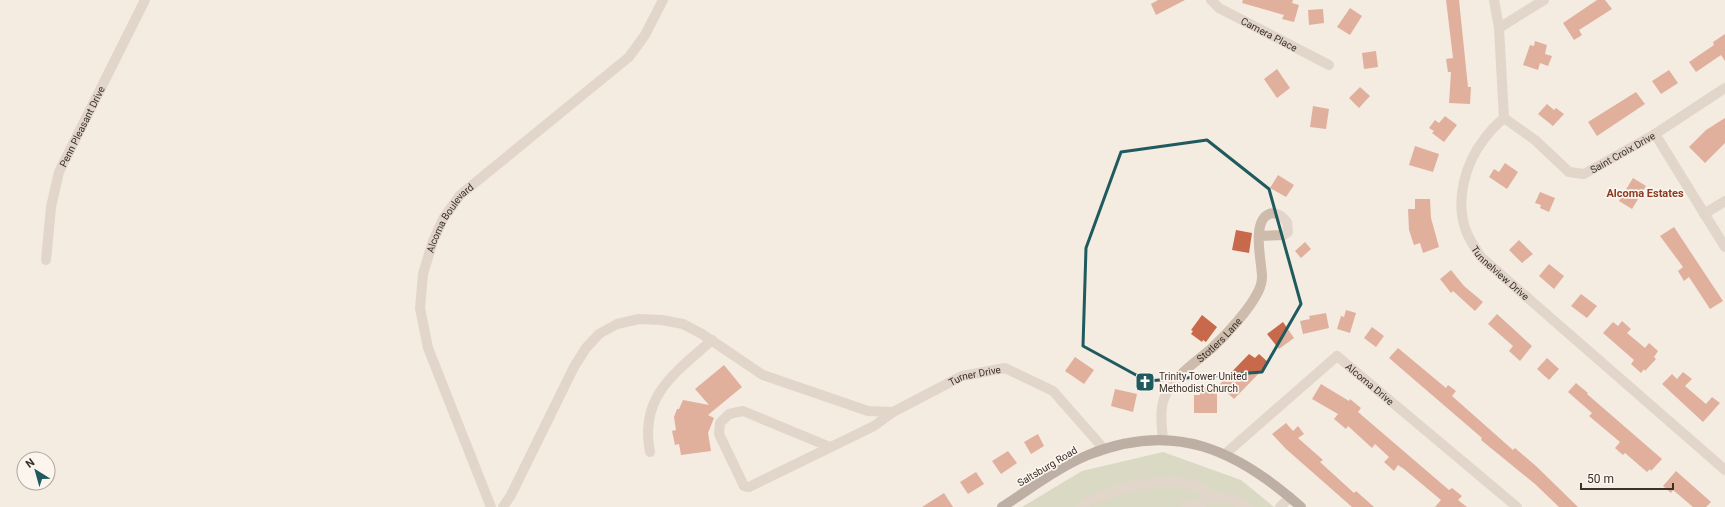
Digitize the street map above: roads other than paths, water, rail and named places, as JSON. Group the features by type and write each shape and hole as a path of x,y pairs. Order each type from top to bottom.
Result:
{"main road":[{"name":"Saltsburg Road","path":"1002,507 1049,476 1104,449 1132,443 1163,440 1204,447 1225,454 1247,465 1301,507"}],"street":[{"name":"Penn Pleasant Drive","path":"46,260 50,207 59,172 145,0"},
{"name":"Alcoma Boulevard","path":"491,507 428,348 420,308 423,274 434,241 443,219 460,195 629,57 645,35 663,0"},
{"name":"Camera Place","path":"1211,0 1219,8 1328,65"},
{"path":"1494,0 1500,28 1504,118"},
{"path":"1500,28 1544,0"},
{"name":"Saint Croix Drive","path":"1504,118 1535,140 1569,172 1584,174 1655,134 1725,88"},
{"name":"Tunnelview Drive","path":"1504,118 1485,137 1471,159 1463,184 1461,208 1466,233 1481,257 1725,470"},
{"path":"1655,134 1725,248"},
{"path":"1704,214 1725,201"},
{"name":"Stotlers Lane","path":"1163,440 1161,419 1162,406 1171,386 1228,330 1258,292 1262,278 1259,236"},
{"path":"503,507 511,495 574,367 586,348 599,334 617,324 639,319 662,320 683,324 712,340 763,375 868,411 893,412"},
{"path":"650,452 647,437 648,424 656,398 671,376 712,340"},
{"name":"Alcoma Drive","path":"1225,454 1337,356 1517,507"},
{"name":"Turner Drive","path":"830,447 743,411 729,414 720,423 719,434 746,487 830,447 874,426 893,412 962,376 1005,368 1053,391 1104,449"},
{"path":"1080,507 1094,498 1110,492 1146,484 1185,484 1203,488 1211,496 1233,500 1248,507"},
{"path":"1186,507 1201,504 1211,496"},
{"path":"1280,507 1290,497"}],"place":[{"name":"Trinity Tower United Methodist Church","path":"1145,382"}],"district":[{"name":"Alcoma Estates","path":"1645,193"}]}
